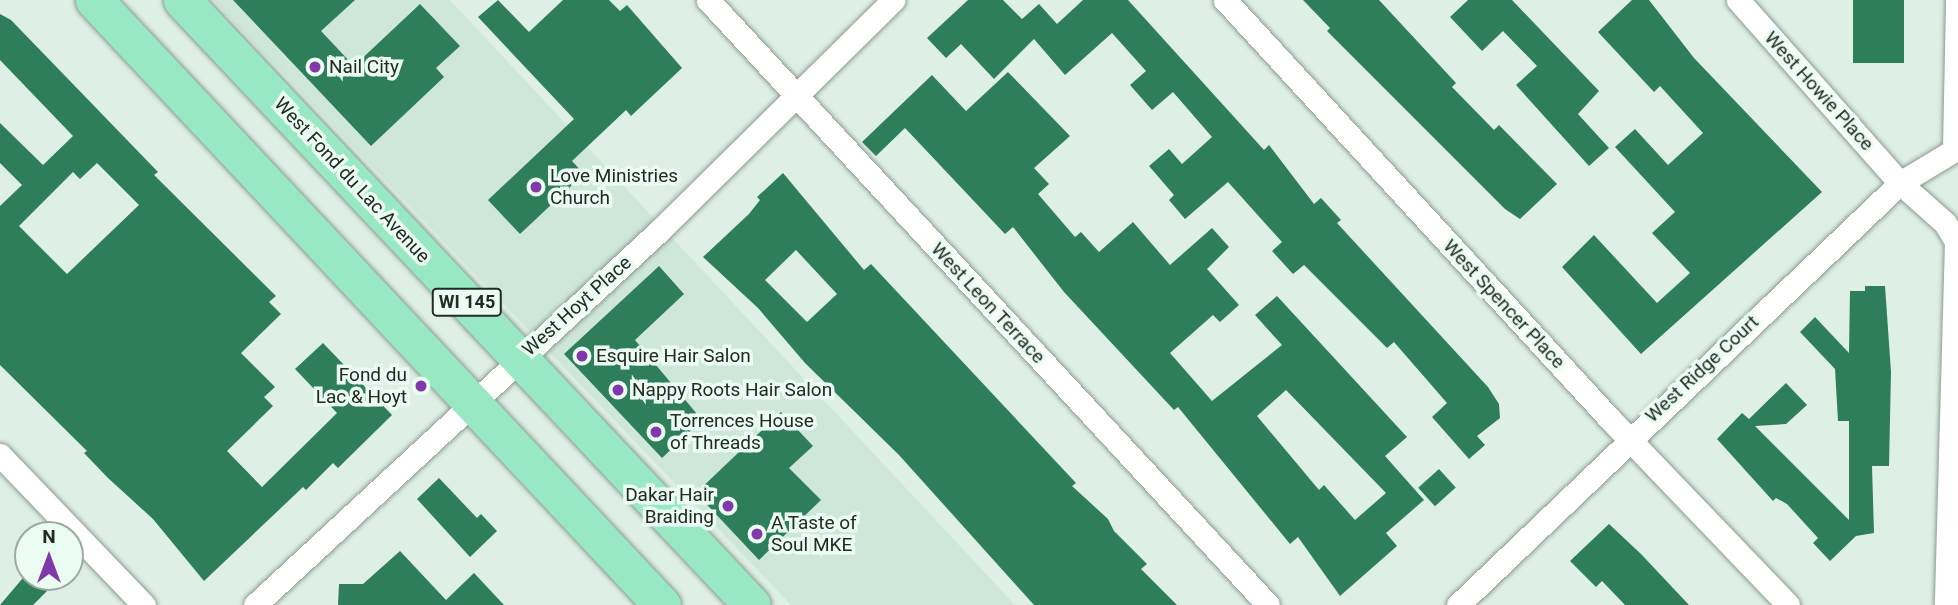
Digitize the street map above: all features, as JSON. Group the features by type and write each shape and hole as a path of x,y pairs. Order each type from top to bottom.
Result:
{"main road":[{"path":"94,0 662,605"},
{"name":"West Fond du Lac Avenue","path":"183,0 752,605"}],"street":[{"name":"West Leon Terrace","path":"708,0 1268,605"},
{"name":"West Hoyt Place","path":"255,605 659,231 893,0"},
{"name":"West Spencer Place","path":"1225,0 1628,438 1788,605"},
{"name":"West Howie Place","path":"1738,0 1900,183 1945,223 1956,242 1946,605"},
{"path":"1956,148 1957,0"},
{"name":"West Ridge Court","path":"1458,605 1628,438 1900,183 1956,148"},
{"path":"0,455 144,605"}],"shaded area":[{"path":"213,0 450,0 1015,605 791,605"}],"building":[{"path":"233,0 355,0 321,31 354,66 420,4 460,46 436,68 444,77 371,146"},
{"path":"498,0 529,32 563,0 609,0 620,11 627,5 682,68 631,116 626,110 572,161 584,174 520,234 488,200 574,119 478,17"},
{"path":"968,0 1003,0 1022,19 1039,4 1057,24 1083,0 1128,0 1264,150 1269,145 1314,204 1321,198 1341,220 1337,223 1488,387 1499,404 1500,418 1477,436 1485,445 1469,459 1432,417 1447,403 1394,342 1387,348 1304,265 1293,274 1272,251 1282,242 1228,182 1185,219 1169,200 1174,195 1149,166 1169,149 1182,164 1212,137 1173,92 1152,110 1130,85 1146,71 1112,33 1065,75 1034,39 994,79 961,44 946,58 927,38"},
{"path":"1303,0 1379,0 1456,83 1452,87 1494,130 1499,125 1557,184 1520,219 1505,209 1327,31 1330,28"},
{"path":"1468,0 1512,0 1599,91 1578,114 1609,148 1589,166 1516,85 1537,66 1503,31 1482,51 1450,17"},
{"path":"1632,0 1649,0 1694,58 1822,192 1641,354 1562,267 1594,235 1657,303 1690,273 1652,233 1675,212 1615,147 1635,129 1668,165 1703,133 1660,86 1654,92 1598,32"},
{"path":"1853,0 1904,0 1904,63 1853,63"},
{"path":"0,14 11,20 158,172 154,175 276,296 269,302 281,314 241,353 275,387 264,397 273,406 227,451 262,487 337,413 295,369 323,343 392,415 338,468 333,463 306,490 303,487 204,581 153,519 108,478 84,453 87,451 0,365 0,206 22,185 0,163 0,123 43,165 73,136 0,60","holes":["97,163 139,205 67,274 19,226 73,172 80,179"]},
{"path":"1008,72 1070,136 1034,168 1049,184 1038,194 1075,237 1081,232 1099,252 1133,222 1170,265 1212,228 1229,247 1207,269 1239,305 1220,322 1213,315 1170,353 1212,401 1282,345 1255,315 1277,296 1407,437 1385,456 1424,500 1386,533 1397,546 1340,596 1298,537 1290,544 1178,407 1174,410 1064,292 1013,227 1005,234 905,128 876,156 862,142 932,75 966,111","holes":["1286,390 1386,493 1355,520 1324,485 1319,490 1257,416"]},
{"path":"783,173 864,270 871,264 1076,483 1072,486 1108,519 1114,531 1147,564 1141,569 1177,605 1034,605 899,455 805,363 758,308 703,257 749,214 760,200 757,197","holes":["796,250 837,294 807,322 765,280"]},
{"path":"659,266 684,294 635,340 702,420 662,458 564,354"},
{"path":"1865,286 1885,286 1891,372 1889,466 1872,466 1874,533 1856,536 1830,561 1813,543 1818,538 1787,504 1776,498 1773,501 1717,439 1742,413 1749,419 1786,383 1807,405 1786,424 1755,426 1849,520 1849,421 1838,421 1835,369 1800,332 1815,317 1849,353 1850,291 1865,291"},
{"path":"781,412 813,446 789,468 821,500 759,560 696,493"},
{"path":"1439,469 1456,488 1435,506 1418,488"},
{"path":"439,478 477,518 481,514 497,531 470,557 417,499"},
{"path":"1609,524 1689,605 1625,605 1602,581 1596,587 1570,561"},
{"path":"400,551 446,600 474,573 504,605 338,605 339,584 363,584"},
{"path":"14,588 14,591 47,591 33,605 0,605"}],"place":[{"name":"Nail City","path":"315,67"},
{"name":"Love Ministries Church","path":"536,187"},
{"name":"Esquire Hair Salon","path":"582,356"},
{"name":"Fond du Lac & Hoyt","path":"421,386"},
{"name":"Nappy Roots Hair Salon","path":"618,390"},
{"name":"Torrences House of Threads","path":"656,432"},
{"name":"Dakar Hair Braiding","path":"728,506"},
{"name":"A Taste of Soul MKE","path":"757,534"}]}
